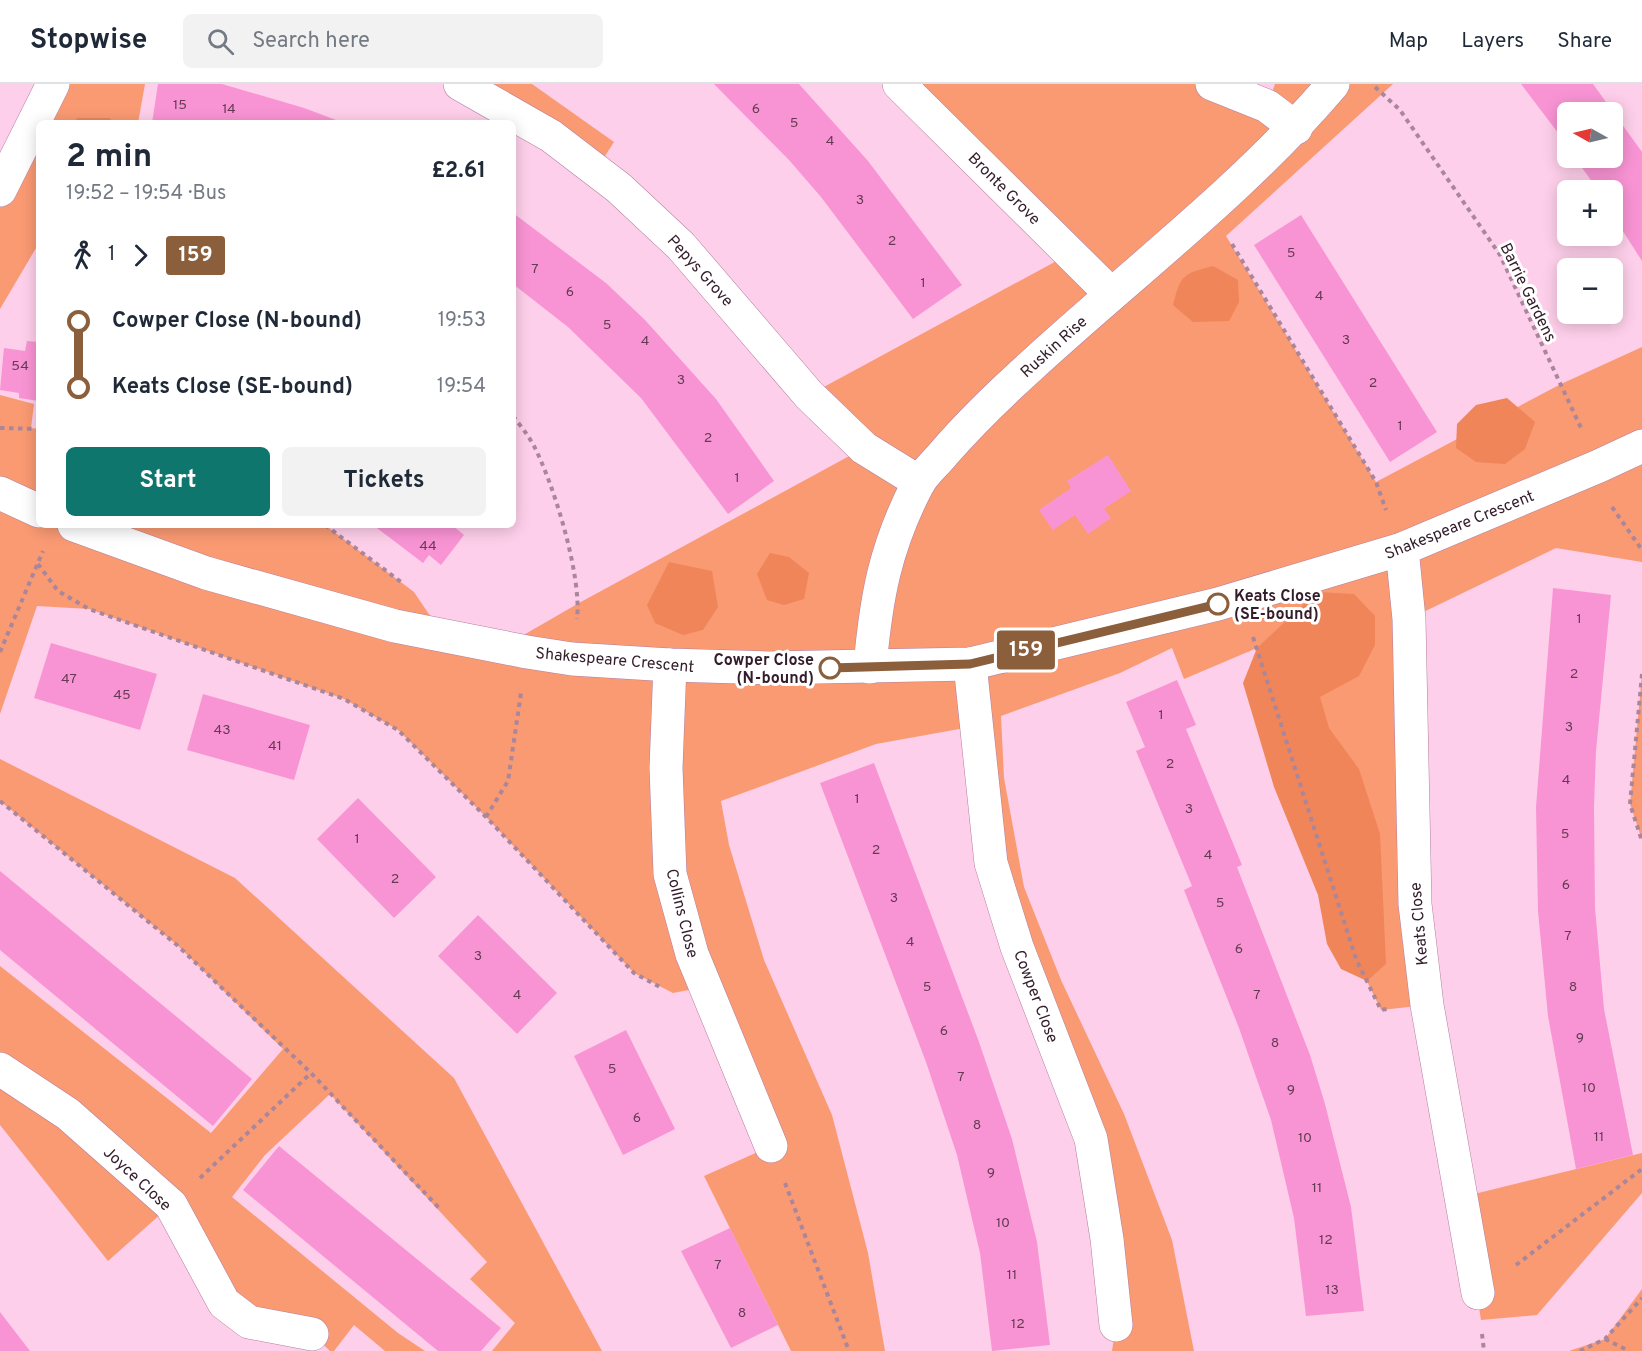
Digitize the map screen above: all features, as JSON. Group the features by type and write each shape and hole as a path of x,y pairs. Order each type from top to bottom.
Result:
{"street":[{"path":"0,190 52,84"},
{"name":"Pepys Grove","path":"460,84 551,136 619,188 681,246 809,394 864,448 919,482"},
{"name":"Bronte Grove","path":"899,84 1110,293"},
{"path":"1212,84 1267,106 1296,128"},
{"name":"Ruskin Rise","path":"870,667 876,602 891,542 919,482 977,416 1110,293 1206,213 1296,128 1333,84"},
{"name":"Shakespeare Crescent","path":"82,528 206,573 395,626 527,652 573,658 670,665 870,667 970,664 1238,597 1402,549 1642,446"},
{"path":"0,493 36,510"},
{"name":"Keats Close","path":"1402,549 1409,619 1415,904 1426,1005 1478,1293"},
{"name":"Cowper Close","path":"970,664 991,862 1017,947 1091,1139 1107,1239 1116,1325"},
{"name":"Collins Close","path":"670,665 666,768 670,874 692,954 704,987 771,1146"},
{"name":"Joyce Close","path":"0,1069 68,1114 171,1205 224,1303 249,1322 312,1334"}],"path":[{"name":"Barrie Gardens","path":"1372,84 1400,110 1500,255 1599,466 1612,508 1642,550"},
{"path":"1206,213 1226,236 1376,482 1402,549"},
{"path":"516,420 534,445 559,510 579,603 573,658"},
{"path":"0,428 36,429"},
{"path":"329,528 405,585"},
{"path":"0,652 2,642 46,544"},
{"path":"38,564 58,591 89,609 344,699 398,730 486,817 634,973 673,993 704,987"},
{"path":"1238,597 1257,648 1356,959 1381,1010 1426,1005"},
{"path":"486,817 508,781 527,652"},
{"path":"1642,674 1630,804 1642,840"},
{"path":"0,801 177,945 310,1073 439,1208"},
{"path":"171,1205 310,1073"},
{"path":"771,1146 849,1351"},
{"path":"1478,1293 1642,1169"},
{"path":"1580,1351 1605,1339 1642,1298"},
{"path":"1605,1339 1629,1351"}],"shaded area":[{"path":"53,84 145,84 139,120 36,120 36,248 0,309 0,190"},
{"path":"460,84 532,84 614,142 596,170"},
{"path":"899,84 1212,84 1267,106 1275,84 1393,84 1226,236 1376,482 1561,384 1642,347 1642,562 1556,548 1409,619 1427,1005 1381,1010 1356,959 1257,648 1184,679 1172,648 1120,673 1001,716 1004,778 1024,887 1061,980 1124,1114 1172,1240 1194,1351 1112,1351 1116,1325 1107,1239 1017,947 976,726 876,744 721,801 729,845 764,960 832,1115 868,1253 885,1351 791,1351 704,1176 771,1146 704,987 673,993 634,973 486,817 398,730 344,699 89,609 37,606 0,714 0,395 34,404 31,428 36,429 36,528 329,528 414,592 443,635 503,647 579,603 864,448 809,395 1062,258"},
{"path":"78,118 109,118 111,120 75,120"},
{"path":"1213,266 1238,280 1239,302 1229,321 1193,322 1173,305 1178,287 1189,274"},
{"path":"1507,398 1535,422 1525,449 1505,464 1476,462 1456,448 1457,424 1476,405"},
{"path":"770,553 789,557 809,573 804,599 784,605 767,600 757,574"},
{"path":"669,562 712,571 718,607 703,630 683,635 655,623 647,605"},
{"path":"1317,592 1354,594 1375,616 1375,645 1359,676 1320,697 1329,728 1359,769 1380,834 1386,964 1367,981 1341,969 1327,944 1318,895 1274,787 1243,683 1257,648"},
{"path":"1642,674 1642,840 1630,804"},
{"path":"0,759 235,878 454,1078 602,1351 492,1351 515,1323 470,1279 487,1262 330,1094 265,1155 232,1197 398,1333 425,1351 385,1351 354,1325 334,1351 330,1351 312,1334 249,1322 171,1205 108,1261 0,1125 0,966 211,1133 283,1049 177,945 0,801"},
{"path":"1642,1153 1642,1193 1537,1315 1481,1320 1462,1197"},
{"path":"1642,1289 1642,1351 1569,1351 1605,1339"}],"building":[{"path":"158,84 222,84 304,108 336,120 152,120"},
{"path":"714,84 799,84 868,161 962,285 913,319 821,197 789,160"},
{"path":"1521,84 1593,84 1606,102 1557,102 1557,131"},
{"path":"1623,126 1642,152 1642,261 1623,231 1623,180 1591,180 1582,168 1623,168"},
{"path":"516,215 606,283 645,320 716,399 774,481 728,514 641,398 568,327 516,286"},
{"path":"1301,215 1437,432 1390,462 1254,245"},
{"path":"27,341 36,342 36,401 19,398 19,393 0,390 4,348 25,351"},
{"path":"1108,455 1131,491 1104,509 1111,518 1088,534 1075,515 1053,530 1039,510 1071,488 1067,481"},
{"path":"377,528 456,528 464,535 441,565 429,555 423,563"},
{"path":"1553,588 1611,595 1596,751 1595,908 1604,1009 1633,1155 1576,1169 1548,1016 1538,911 1536,807"},
{"path":"51,643 157,674 140,730 34,698"},
{"path":"1177,680 1196,725 1186,729 1242,865 1237,867 1310,1055 1325,1104 1351,1207 1364,1311 1306,1316 1294,1218 1271,1120 1239,1028 1184,890 1192,886 1136,751 1145,747 1126,702"},
{"path":"203,694 310,725 294,780 187,750"},
{"path":"874,763 979,1042 1012,1139 1037,1242 1050,1345 992,1351 980,1253 957,1155 926,1062 820,783"},
{"path":"358,798 436,877 394,918 317,839"},
{"path":"0,871 252,1079 213,1126 0,950"},
{"path":"478,915 557,993 517,1034 438,956"},
{"path":"626,1030 675,1129 623,1155 574,1056"},
{"path":"279,1146 501,1328 481,1351 438,1351 243,1190"},
{"path":"730,1228 778,1325 731,1348 681,1251"},
{"path":"0,1312 30,1351 0,1351"}],"bus line":[{"name":"159","path":"830,668 970,664 1218,604"}],"place":[{"name":"Keats Close (SE-bound)","path":"1218,604"},
{"name":"Cowper Close (N-bound)","path":"830,668"}]}
